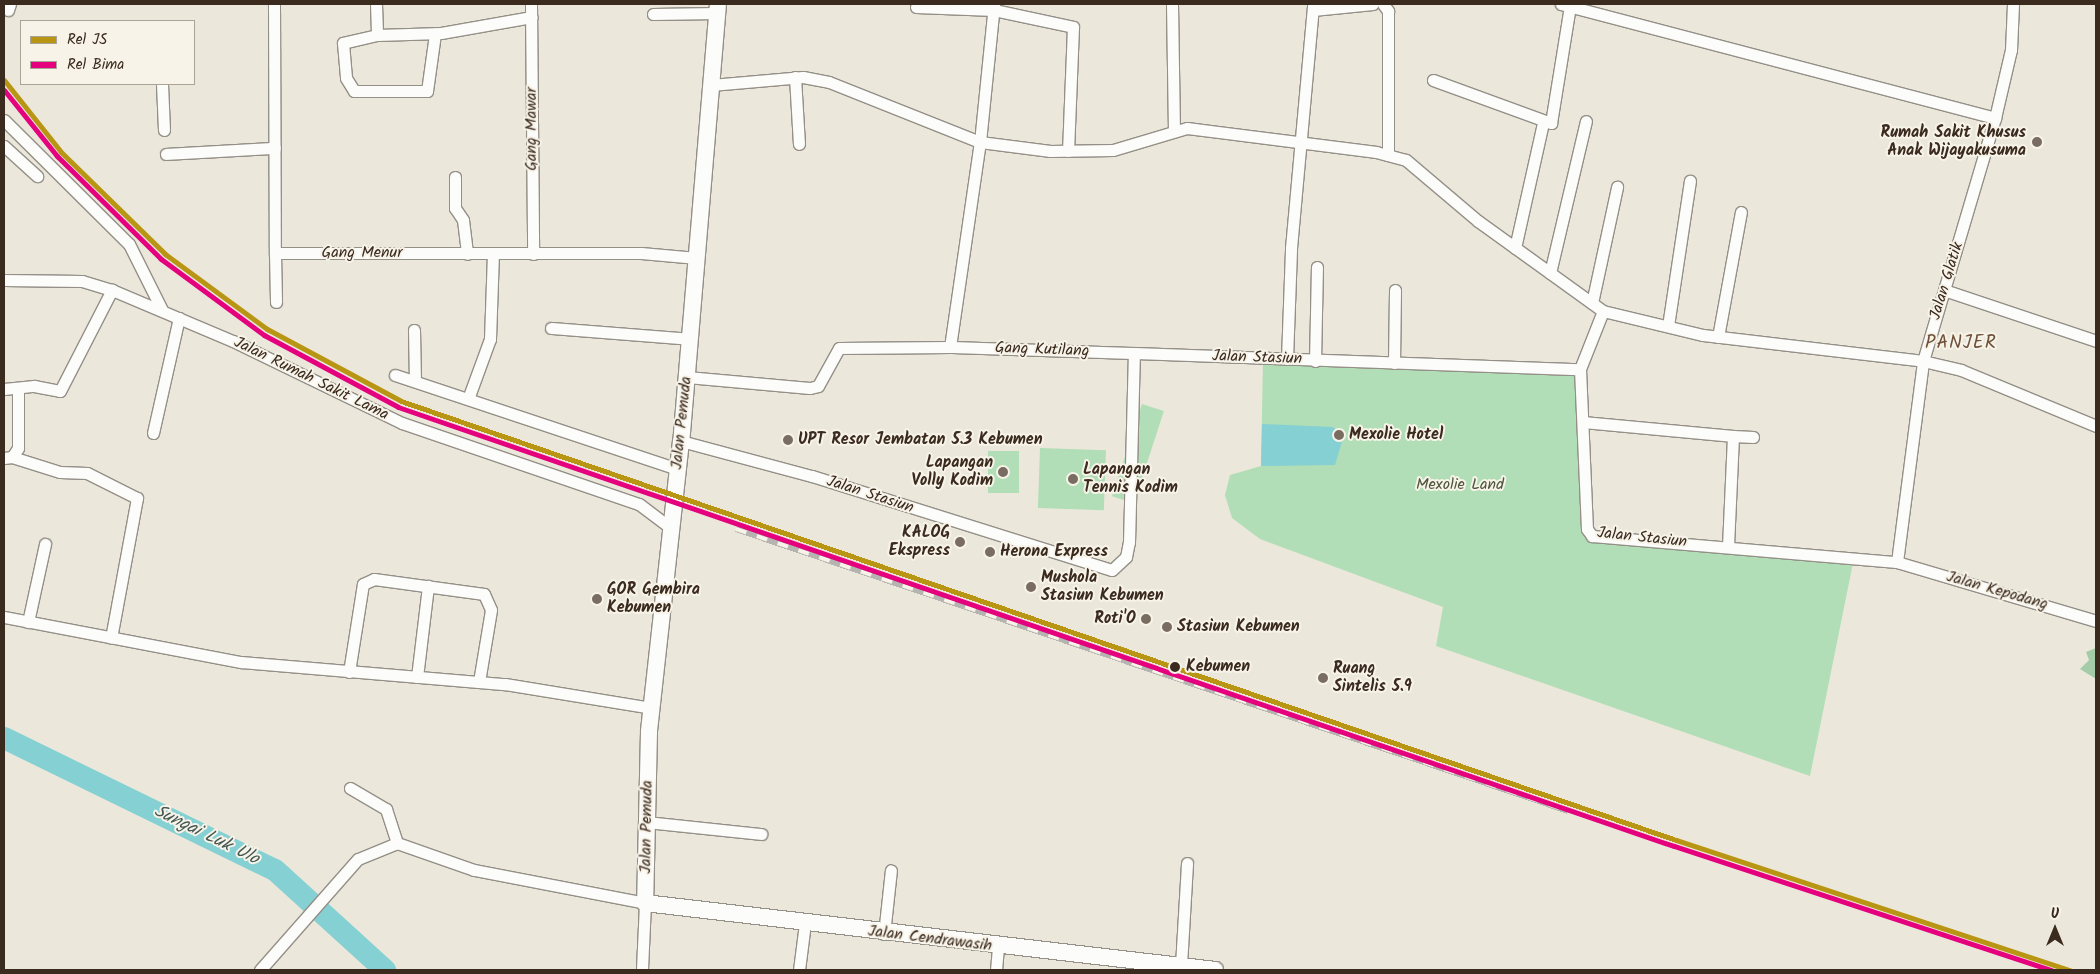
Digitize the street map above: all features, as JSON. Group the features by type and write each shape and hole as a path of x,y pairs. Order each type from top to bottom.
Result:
{"main road":[{"name":"Jalan Pemuda","path":"645,903 652,708 681,440 717,8"},
{"name":"Jalan Cendrawasih","path":"645,903 998,948 1144,965 1181,965 1215,970"}],"street":[{"path":"274,4 276,302"},
{"path":"376,4 377,35"},
{"name":"Gang Mawar","path":"532,4 533,254"},
{"path":"1172,4 1174,130"},
{"path":"1287,359 1301,140 1313,7 1373,4"},
{"path":"1383,4 1388,11 1388,155"},
{"name":"Jalan Glatik","path":"1897,562 1923,360 1995,118 2012,50 2013,4"},
{"path":"1433,80 1543,123 1551,122 1566,5 1995,118"},
{"path":"916,7 994,7 1073,28 1068,150"},
{"path":"950,347 980,142 994,7"},
{"path":"653,14 717,8"},
{"path":"435,34 427,91 354,91 346,78 343,43 377,35 435,34 532,17"},
{"path":"794,77 799,144"},
{"path":"712,85 794,77 829,82 980,142 1068,150 1139,146 1174,130 1187,128 1301,140 1388,155 1406,160 1431,177 1515,248 1603,311 1718,336 1923,360 1961,370 2096,426"},
{"path":"162,85 164,130"},
{"path":"4,120 32,151 129,244 162,310"},
{"path":"1550,273 1586,121"},
{"path":"1515,248 1543,123"},
{"path":"4,146 37,176"},
{"path":"166,154 275,148"},
{"path":"22,163 32,151"},
{"path":"455,176 455,208 464,220 467,254"},
{"path":"1668,326 1690,181"},
{"path":"1592,303 1617,188"},
{"path":"1718,336 1741,212"},
{"name":"Gang Menur","path":"275,253 641,253 697,258"},
{"path":"468,399 490,339 493,254"},
{"path":"1315,360 1317,267"},
{"name":"Jalan Rumah Sakit Lama","path":"4,280 82,281 112,290 162,310 402,423 639,504 671,528"},
{"path":"4,389 60,391 112,290"},
{"path":"1394,363 1395,290"},
{"path":"1944,290 2096,341"},
{"path":"1580,369 1603,311"},
{"path":"153,433 179,318"},
{"path":"551,328 690,339"},
{"path":"414,330 415,381"},
{"name":"Gang Kutilang","path":"686,377 810,388 818,386 839,348 950,347 1134,353"},
{"name":"Jalan Stasiun","path":"681,440 812,476 1112,570 1126,557 1129,542 1134,353 1580,369 1589,533 1897,562"},
{"path":"395,374 677,469"},
{"path":"18,388 18,448 8,458 60,472 87,473 137,498 111,638"},
{"path":"1583,422 1753,438"},
{"path":"1728,547 1733,436"},
{"path":"28,622 45,544"},
{"name":"Jalan Kepodang","path":"1897,562 2096,621"},
{"path":"349,672 365,582 374,579 479,592 491,602 480,682"},
{"path":"417,677 428,586"},
{"path":"4,617 241,662 480,682 652,708"},
{"path":"350,788 386,809 397,843"},
{"path":"647,822 761,834"},
{"path":"260,970 358,859 397,843 474,870 645,903 642,970"},
{"path":"1181,965 1186,863"},
{"path":"884,934 890,870"},
{"path":"798,970 806,923"},
{"path":"996,970 998,948"}],"green space":[{"name":"Mexolie Land","path":"1263,358 1580,369 1585,538 1854,558 1810,776 1436,646 1443,607 1260,539 1232,518 1225,495 1230,475 1261,466"},
{"path":"1142,404 1164,411 1134,503 1112,496"},
{"name":"Lapangan Tennis Kodim","path":"1040,448 1106,450 1104,510 1038,508"},
{"name":"Lapangan Volly Kodim","path":"988,451 1019,451 1019,493 988,493"},
{"path":"2096,648 2096,679 2080,669 2089,660 2086,652"}],"water":[{"path":"1262,424 1333,427 1343,438 1335,465 1261,466"}],"waterway":[{"name":"Sungai Luk Ulo","path":"4,738 275,870 385,970"}],"railway":[{"path":"736,529 1568,811"}],"rail line":[{"name":"JS","path":"4,80 61,152 165,254 267,329 401,401 1676,840 2070,970"},
{"name":"Bima","path":"4,90 57,156 161,259 264,335 398,407 1674,846 2051,970"}],"place":[{"name":"Rumah Sakit Khusus Anak Wijayakusuma","path":"2037,142"},
{"name":"Mexolie Hotel","path":"1339,435"},
{"name":"UPT Resor Jembatan 5.3 Kebumen","path":"788,440"},
{"name":"Lapangan Volly Kodim","path":"1003,472"},
{"name":"Lapangan Tennis Kodim","path":"1073,479"},
{"name":"KALOG Ekspress","path":"960,542"},
{"name":"Herona Express","path":"990,552"},
{"name":"Mushola Stasiun Kebumen","path":"1031,587"},
{"name":"GOR Gembira Kebumen","path":"597,599"},
{"name":"Roti'O","path":"1146,619"},
{"name":"Stasiun Kebumen","path":"1167,627"},
{"name":"Kebumen","path":"1175,667"},
{"name":"Ruang Sintelis 5.9","path":"1323,678"}],"district":[{"name":"PANJER","path":"1961,344"}]}
